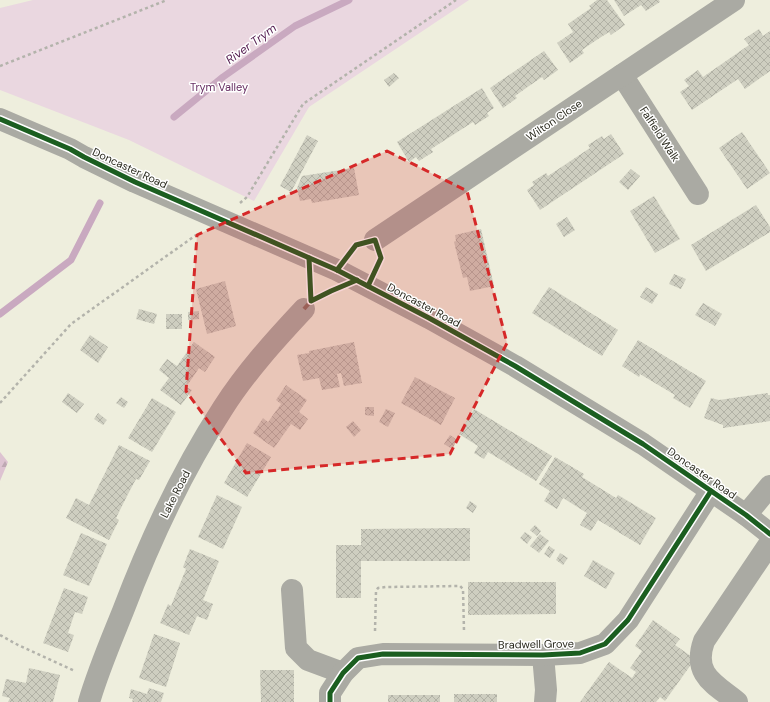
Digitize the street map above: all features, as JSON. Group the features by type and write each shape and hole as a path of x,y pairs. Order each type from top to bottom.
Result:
{"street":[{"name":"Wilton Close","path":"375,240 734,0"},
{"name":"Falfield Walk","path":"622,75 698,194"},
{"name":"Doncaster Road","path":"0,119 70,149 134,182 337,270 429,318 515,366 643,444 746,515 770,534"},
{"name":"Lake Road","path":"89,702 96,680 138,572 178,486 224,407 267,349 304,309"},
{"path":"746,515 770,486"},
{"name":"Bradwell Grove","path":"330,702 330,693 343,673 358,658 383,654 543,655 580,653 605,644 628,620 711,491"},
{"path":"738,702 705,675 701,666 701,648 770,543"},
{"path":"292,590 296,648 308,660 343,673"},
{"name":"Bradwell Grove","path":"543,655 546,690 545,702"}],"path":[{"path":"0,66 167,0"},
{"path":"0,403 72,324 191,238 221,220 247,197 303,104 456,0"},
{"path":"374,656 376,591 378,588 386,587 462,587 464,607 464,654"},
{"path":"0,635 18,645 96,680"}],"highlighted area":[{"path":"387,151 467,191 507,343 450,454 246,473 186,391 197,235"}],"green space":[{"name":"Trym Valley","path":"33,0 469,0 309,107 254,201 129,140 0,90 0,8"},
{"path":"0,452 8,462 0,481"}],"building":[{"path":"597,0 607,0 625,25 611,35 609,32 595,41 582,50 584,53 570,63 557,43 573,32 568,24 591,8 589,6"},
{"path":"614,0 659,0 660,2 646,11 641,5 624,16"},
{"path":"759,29 763,36 770,31 770,71 745,89 738,79 692,110 680,92 689,86 684,80 698,70 703,77 749,45 744,39"},
{"path":"544,51 558,70 544,80 542,77 515,96 517,98 503,108 490,88"},
{"path":"394,73 399,78 389,87 384,80"},
{"path":"482,88 494,108 487,113 489,116 475,125 473,122 431,149 433,152 419,161 416,157 409,162 397,142"},
{"path":"742,132 770,173 747,189 719,148"},
{"path":"611,134 624,154 540,210 527,190 534,185 532,182 546,173 548,176 590,148 588,145 602,136 604,139"},
{"path":"307,135 318,141 291,192 280,186"},
{"path":"354,168 359,195 312,203 311,199 300,201 297,188 302,176"},
{"path":"631,169 640,176 628,190 619,182"},
{"path":"654,196 680,239 655,253 630,211"},
{"path":"756,205 770,227 770,232 706,271 691,245"},
{"path":"567,217 575,230 564,237 556,224"},
{"path":"481,229 494,286 470,291 467,277 463,278 454,242 456,241 455,235"},
{"path":"674,274 686,279 681,289 669,284"},
{"path":"225,281 236,326 207,334 196,289"},
{"path":"549,287 618,330 602,356 532,313"},
{"path":"646,287 658,294 652,304 640,297"},
{"path":"703,303 722,314 715,326 695,315"},
{"path":"139,309 157,314 154,324 136,319"},
{"path":"199,311 199,319 188,320 188,312"},
{"path":"166,314 182,314 182,329 166,329"},
{"path":"90,335 108,347 98,363 80,350"},
{"path":"638,340 706,381 690,408 673,398 675,395 640,374 639,377 622,366"},
{"path":"194,342 215,357 205,372 199,368 186,387 192,390 181,405 160,390 169,378 159,370 167,359 177,366"},
{"path":"354,342 362,383 344,386 341,373 337,374 340,387 322,390 319,378 303,381 297,355 309,353 309,351"},
{"path":"415,377 455,398 441,425 401,403"},
{"path":"286,385 307,400 299,412 308,419 300,430 291,424 274,448 253,433 263,418 268,422 281,404 276,400"},
{"path":"68,393 84,404 77,413 62,402"},
{"path":"768,393 768,395 770,395 770,421 723,428 723,425 704,418 711,398 719,400"},
{"path":"121,397 128,402 124,408 116,403"},
{"path":"152,398 176,412 152,452 128,438"},
{"path":"365,407 374,407 374,416 365,415"},
{"path":"386,409 395,413 388,427 379,422"},
{"path":"474,409 552,456 536,481 488,452 484,459 474,453 478,446 459,434"},
{"path":"98,413 107,420 103,425 94,419"},
{"path":"353,421 361,430 354,437 346,427"},
{"path":"450,435 457,440 452,449 444,444"},
{"path":"247,443 271,457 247,497 224,483"},
{"path":"119,445 150,461 139,480 136,479 126,498 116,518 119,520 109,540 66,518 76,498 89,505"},
{"path":"555,457 584,474 582,477 616,498 618,495 656,518 640,545 598,520 591,531 580,525 587,513 563,498 557,509 544,501 550,491 539,484"},
{"path":"217,495 242,507 223,549 198,537"},
{"path":"470,501 477,506 473,513 466,508"},
{"path":"535,525 541,531 537,536 530,530"},
{"path":"470,528 470,561 361,561 361,598 336,598 336,545 361,545 361,529"},
{"path":"525,532 532,537 527,544 520,538"},
{"path":"81,533 107,544 89,586 63,575"},
{"path":"540,534 549,541 539,553 530,546"},
{"path":"549,546 555,550 550,558 544,554"},
{"path":"190,549 219,561 203,600 213,604 207,620 197,616 189,635 160,623 168,604 171,606 186,569 183,567"},
{"path":"560,553 568,558 563,565 556,560"},
{"path":"593,560 615,573 606,589 584,576"},
{"path":"468,582 556,582 556,614 468,615"},
{"path":"64,588 88,597 82,614 75,612 68,633 74,635 68,652 43,643"},
{"path":"653,620 680,639 675,645 695,659 665,701 660,697 656,702 580,702 609,662 632,678 636,672 630,668 642,651 635,646"},
{"path":"154,634 180,643 166,687 139,678"},
{"path":"29,668 60,675 53,702 8,702 10,698 2,696 6,679 26,683"},
{"path":"260,670 294,670 294,702 261,702"},
{"path":"149,688 164,693 161,702 132,702 133,699 129,698 131,689 147,694"},
{"path":"454,694 497,694 497,702 454,702"},
{"path":"388,695 440,695 440,702 388,702"}],"waterway":[{"name":"River Trym","path":"174,117 223,77 295,26 349,0"},
{"name":"River Trym","path":"0,314 71,260 100,203"}],"marked path":[{"path":"304,309 311,301"}],"cycle path":[{"path":"0,119 70,149 135,182 337,270 429,318 515,366 643,444 746,515 770,534"},
{"path":"337,270 356,245 375,240 381,258 368,286"},
{"path":"309,258 311,301 357,280"},
{"path":"330,702 330,693 343,673 358,658 383,654 543,655 580,653 605,644 628,620 711,491"}]}
